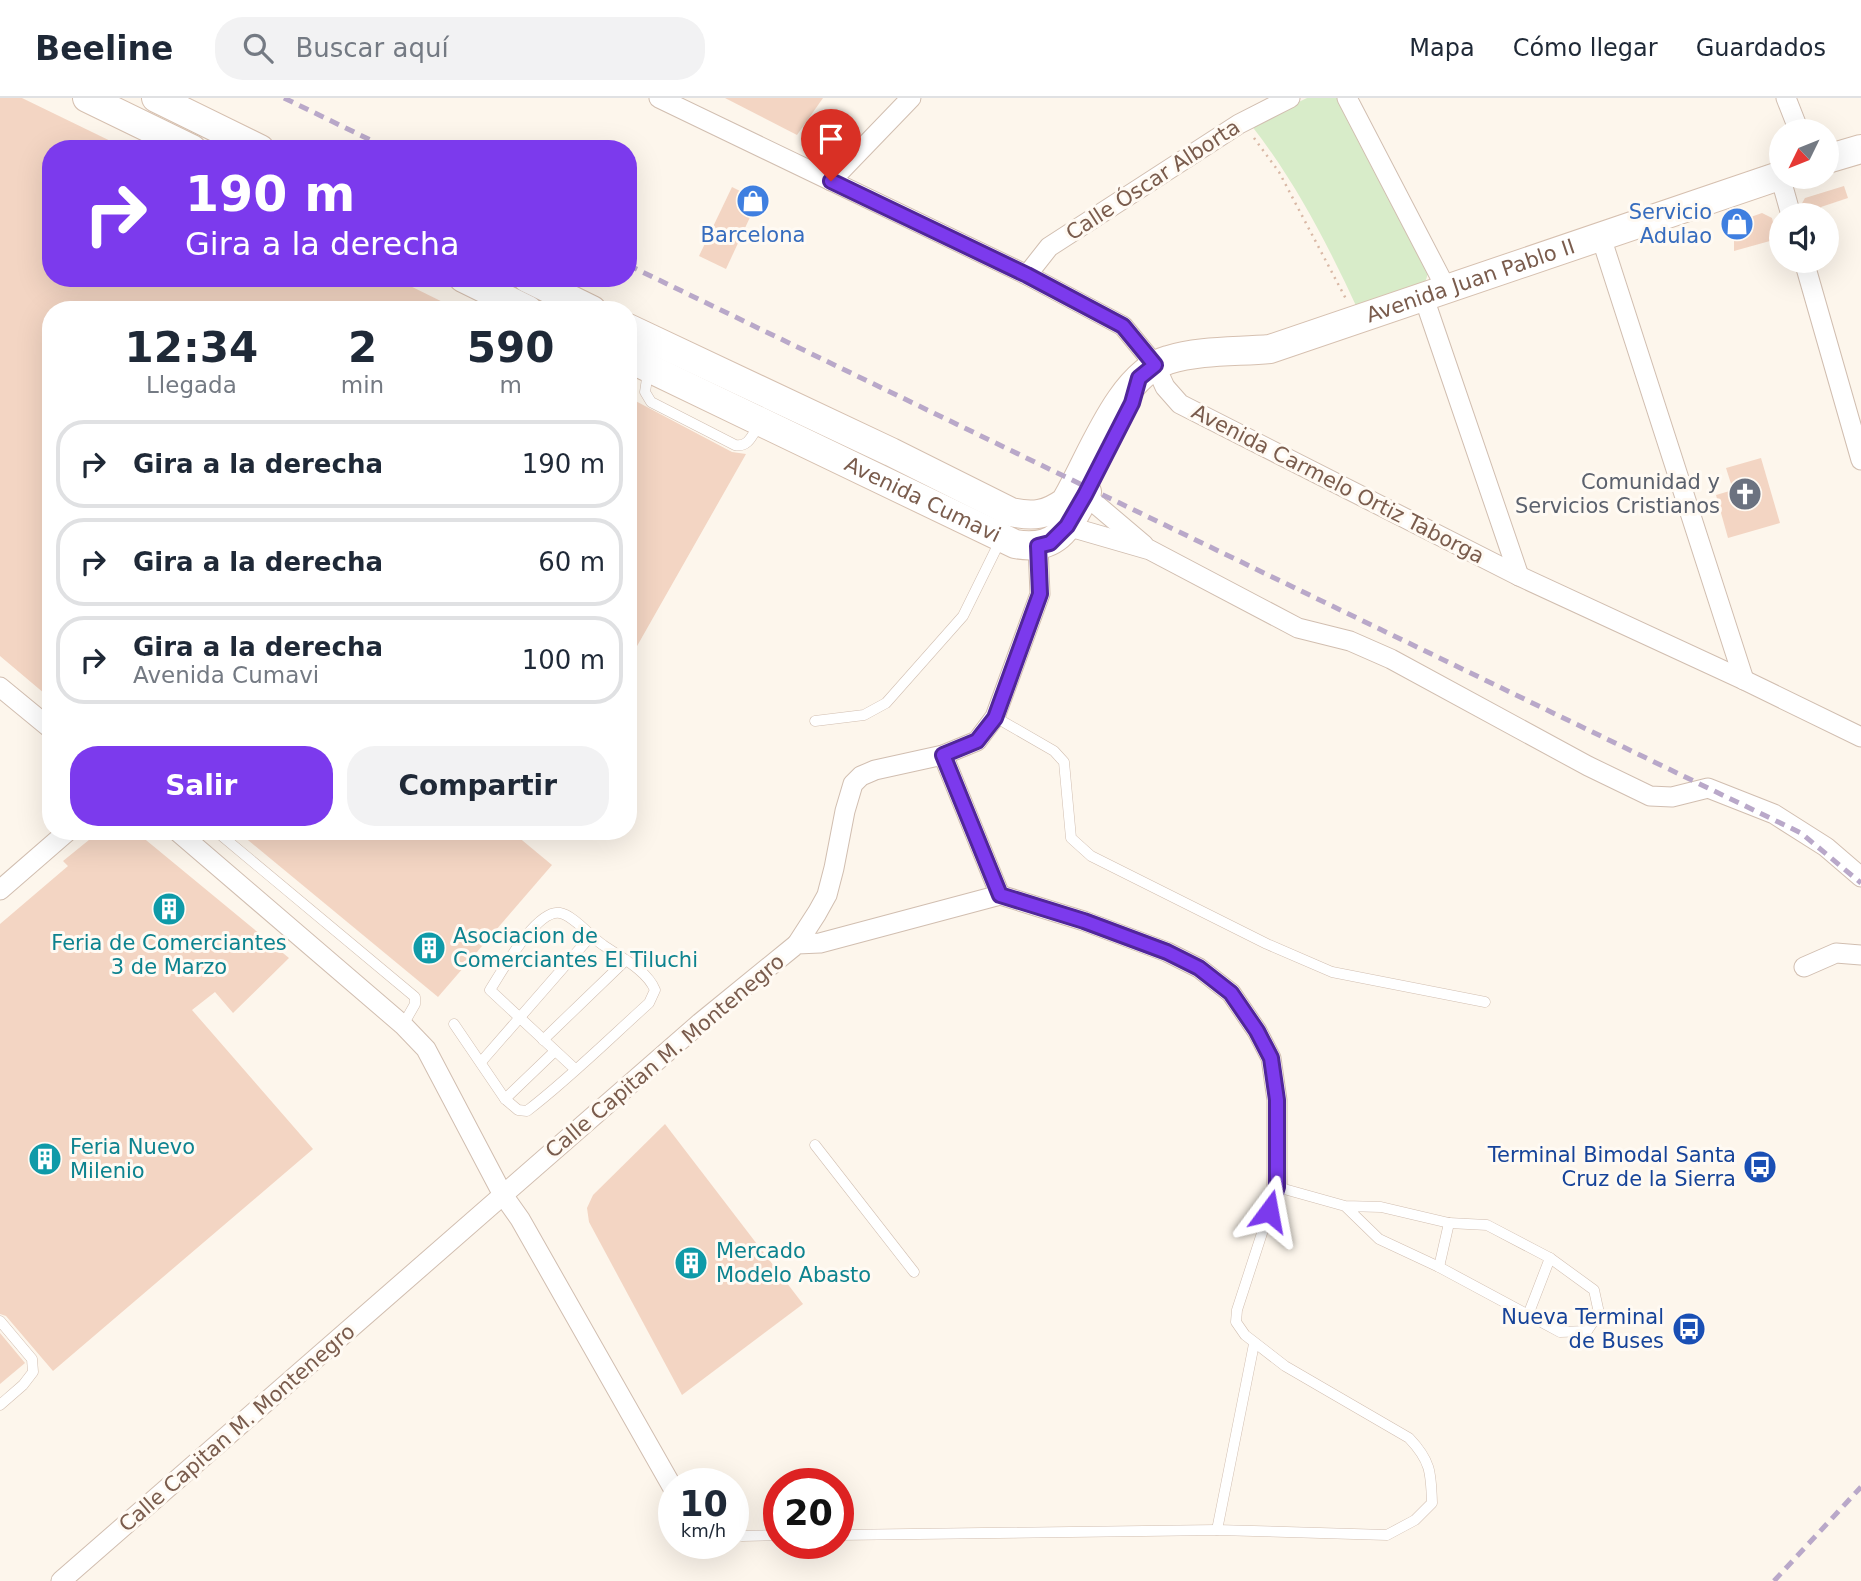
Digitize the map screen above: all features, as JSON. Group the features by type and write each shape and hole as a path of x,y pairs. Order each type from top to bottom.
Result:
{"street":[{"path":"87,98 173,140"},
{"path":"156,98 242,140"},
{"name":"Avenida Carmelo Ortiz Taborga","path":"659,98 1027,275 1123,326 1147,372 1180,404 1519,576 1861,737"},
{"path":"831,181 911,98"},
{"name":"Calle Óscar Alborta","path":"1027,275 1049,247 1239,124 1290,98"},
{"path":"1347,98 1435,294 1519,576"},
{"path":"1786,98 1794,119"},
{"path":"1839,155 1861,149"},
{"name":"Avenida Juan Pablo II","path":"1147,372 1168,359 1270,349 1769,180"},
{"path":"1601,237 1744,680"},
{"path":"1807,273 1861,460"},
{"path":"481,287 510,301"},
{"path":"545,287 574,301"},
{"name":"Avenida Cumavi","path":"637,332 1012,512 1026,516 1053,511 1065,502 1121,397 1147,372"},
{"name":"Avenida Cumavi","path":"638,363 1001,538 1015,544 1038,546"},
{"path":"797,944 827,895 853,784 861,776 875,770 943,755 977,741 995,718 1040,594 1038,546 1050,543 1067,526 1147,372"},
{"path":"879,479 891,452"},
{"path":"1085,495 1150,550"},
{"path":"1067,526 1150,550 1298,628 1350,641 1391,659 1588,766 1650,796 1672,797 1708,788 1774,814 1826,847 1861,877"},
{"path":"0,687 42,722"},
{"path":"943,755 1000,895 1084,921 1167,952 1199,968 1231,993 1257,1031 1271,1058 1277,1100 1277,1187"},
{"path":"0,890 58,840"},
{"path":"187,840 403,1025 426,1049 503,1195 527,1231 662,1468"},
{"name":"Calle Capitan M. Montenegro","path":"61,1581 699,1023 797,944 820,943 1000,895"},
{"path":"1804,967 1836,953 1861,955"}],"lane":[{"path":"816,721 864,715 886,703 963,616 1001,538"},
{"path":"995,718 1054,751 1064,762 1071,838 1091,856 1267,944 1332,972 1485,1002"},
{"path":"227,840 415,997 415,1004 403,1025"},
{"path":"454,1024 505,1099 518,1110 527,1111 575,1069 649,1003 655,990 652,983 626,960 590,937 562,913 553,913 542,920 517,948 490,990 575,1069"},
{"path":"481,1062 590,937"},
{"path":"543,1040 626,960"},
{"path":"505,1099 555,1051"},
{"path":"815,1145 914,1272"},
{"path":"854,1535 1217,1530 1387,1535 1415,1520 1432,1503 1431,1470 1422,1451 1409,1438 1285,1366 1254,1344 1236,1322 1237,1310 1277,1187 1345,1206 1381,1207 1449,1223 1487,1225 1550,1258 1594,1290 1599,1313 1587,1331 1560,1332 1439,1267 1379,1239 1345,1206"},
{"path":"1439,1267 1449,1223"},
{"path":"1528,1315 1550,1258"},
{"path":"0,1321 32,1359 33,1372 23,1385 0,1405"},
{"path":"1217,1530 1254,1344"}],"path":[{"path":"1239,124 1254,138 1279,172 1327,259 1355,321"}],"green space":[{"path":"1307,98 1339,100 1428,273 1421,287 1358,310 1310,214 1251,125"}],"building":[{"path":"0,98 22,98 108,140 42,140 42,287 412,287 441,301 42,301 42,691 0,656"},
{"path":"725,98 823,98 797,135"},
{"path":"1844,186 1848,198 1833,203 1802,203 1805,198"},
{"path":"732,187 758,200 726,269 699,256"},
{"path":"1762,213 1769,216 1769,241 1734,251 1734,223"},
{"path":"637,402 732,452 746,454 637,646"},
{"name":"Comunidad y Servicios Cristianos","path":"1761,458 1780,523 1728,538 1716,495 1733,490 1726,468"},
{"path":"89,840 146,840 289,958 233,1013 215,992 192,1010 313,1149 53,1371 6,1316 0,1314 0,924 68,866 63,861"},
{"name":"Asociacion de Comerciantes El Tiluchi","path":"248,840 522,840 552,865 438,997"},
{"name":"Mercado Modelo Abasto","path":"665,1124 803,1304 682,1395 589,1222 587,1208 593,1195"},
{"path":"0,1333 25,1363 0,1384"}],"railway":[{"path":"284,98 370,140"},
{"path":"637,269 1801,833 1861,883"},
{"path":"1774,1581 1861,1487"}],"place":[{"name":"Barcelona","path":"753,201"},
{"name":"Servicio Adulao","path":"1737,224"},
{"name":"Comunidad y Servicios Cristianos","path":"1745,494"},
{"name":"Feria de Comerciantes 3 de Marzo","path":"169,909"},
{"name":"Asociacion de Comerciantes El Tiluchi","path":"429,948"},
{"name":"Feria Nuevo Milenio","path":"45,1159"},
{"name":"Terminal Bimodal Santa Cruz de la Sierra","path":"1760,1167"},
{"name":"Mercado Modelo Abasto","path":"691,1263"},
{"name":"Nueva Terminal de Buses","path":"1689,1329"}],"route":[{"path":"831,181 1027,275 1123,326 1155,365 1139,378 1132,403 1067,526 1050,543 1038,546 1040,594 995,718 977,741 943,755 1000,895 1084,921 1167,952 1199,968 1231,993 1257,1031 1271,1058 1277,1100 1277,1187 1269,1211"}]}
